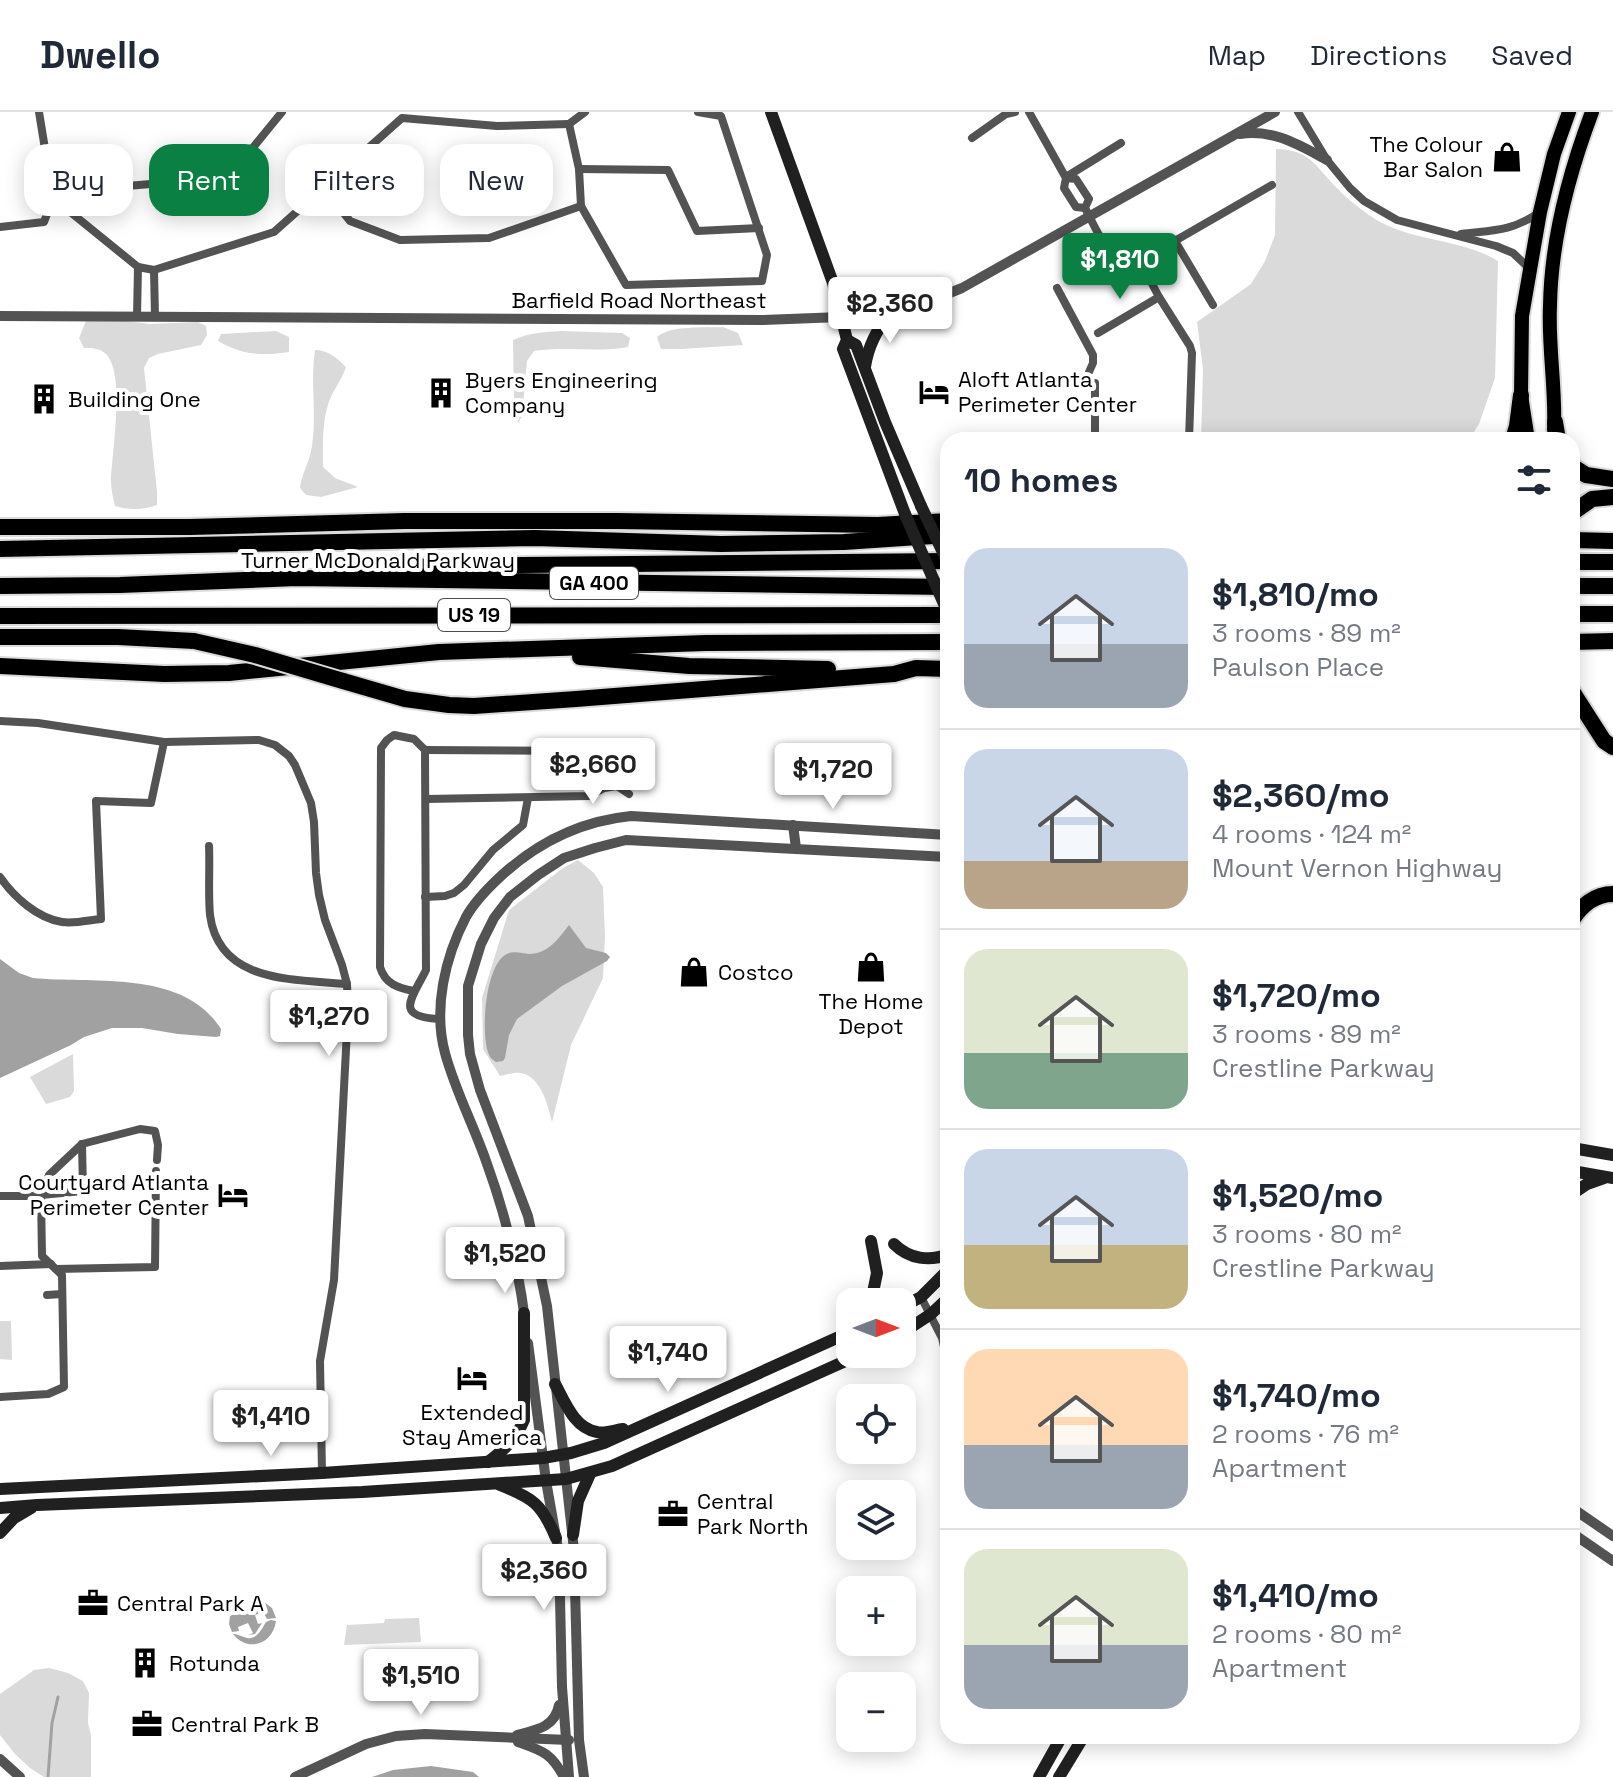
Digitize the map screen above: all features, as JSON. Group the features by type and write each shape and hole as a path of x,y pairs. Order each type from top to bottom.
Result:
{"highway":[{"path":"1515,432 1521,395"},
{"path":"1555,422 1556,432"},
{"path":"1580,471 1613,479"},
{"path":"1580,507 1592,499 1613,497"},
{"path":"0,527 190,527 404,521 878,525 940,521"},
{"path":"0,549 535,538 721,544 844,542 940,536"},
{"path":"535,538 724,563"},
{"path":"1580,540 1613,541"},
{"path":"297,578 392,567 940,562"},
{"path":"1580,562 1613,562"},
{"name":"Turner McDonald Parkway","path":"0,586 297,578 940,587"},
{"path":"1580,586 1613,586"},
{"name":"US 19","path":"0,616 940,614"},
{"path":"1580,614 1613,614"},
{"path":"0,637 130,637 194,641 255,655 385,694 425,703 474,706 894,674 916,668"},
{"path":"1580,642 1613,641"},
{"name":"US 19","path":"0,666 164,674 229,673 398,655 511,650 706,643 940,642"},
{"path":"511,650 689,666 940,669"},
{"path":"1580,704 1604,741 1613,747"},
{"path":"1580,909 1606,894 1613,894"}],"main road":[{"path":"771,112 833,283 847,340 843,349 905,514 940,595"},
{"path":"1527,432 1521,395 1522,316 1540,212 1554,154 1569,112"},
{"path":"1555,422 1549,307 1552,276 1568,189 1592,112"},
{"path":"865,367 872,340 890,312"},
{"path":"847,340 856,345 885,422 940,545"},
{"path":"1580,1149 1613,1155"},
{"path":"1580,1172 1610,1178"},
{"path":"1580,1189 1610,1178"},
{"path":"871,1241 877,1273 874,1288"},
{"path":"894,1244 913,1256 929,1259 940,1256"},
{"path":"916,1300 940,1278"},
{"path":"916,1324 940,1306"},
{"path":"488,1462 508,1447 518,1435 524,1420 524,1313"},
{"path":"0,1489 322,1473 563,1455 604,1443 836,1338"},
{"path":"0,1508 362,1492 566,1479 612,1466 836,1365"},
{"path":"555,1384 571,1414 584,1427 598,1433 638,1427"},
{"path":"573,1535 578,1501 590,1474"},
{"path":"497,1484 524,1495 538,1505 549,1520 556,1538"},
{"path":"0,1533 14,1518 37,1505"},
{"path":"1039,1777 1058,1744"},
{"path":"1059,1777 1079,1744"}],"street":[{"path":"39,112 44,144"},
{"path":"133,185 174,182 205,172 251,150 282,112"},
{"path":"373,144 402,118 497,126 569,124 585,112"},
{"path":"569,124 579,169 581,206 626,285 762,281 767,255 721,116 698,112"},
{"path":"972,138 1006,114 1015,112"},
{"path":"1029,112 1066,178 1064,188 1076,207 1088,213"},
{"name":"Barfield Road Northeast","path":"0,316 763,320 890,312 924,305 962,288 1088,213 1275,112"},
{"path":"1298,112 1327,160 1350,188 1380,212 1416,226 1496,246 1513,253 1529,268"},
{"path":"1230,136 1255,133 1278,136 1327,160"},
{"path":"1066,178 1121,143"},
{"path":"579,169 668,170 697,231 759,228"},
{"path":"1066,178 1076,179 1089,199 1088,213 1111,254 1122,262 1140,261 1272,185"},
{"path":"346,216 350,221 400,240 489,238 581,206"},
{"path":"1453,235 1504,230 1540,212"},
{"path":"0,227 44,222 46,216"},
{"path":"75,216 138,267 154,270 274,232 292,216"},
{"path":"1175,241 1213,305"},
{"path":"1140,261 1190,346 1189,432"},
{"path":"137,317 138,267"},
{"path":"154,270 155,317"},
{"path":"1057,288 1093,355 1089,372"},
{"path":"1098,333 1159,297"},
{"path":"1095,383 1095,432"},
{"path":"0,721 38,723 164,742 259,740 275,745 295,765 311,803 319,895 347,984 334,1280 320,1361 322,1473"},
{"path":"414,991 389,983 380,967 381,748 394,735 414,739 425,750 426,970 414,991 410,998 410,1007 422,1018 440,1019"},
{"path":"0,877 19,900 51,918 62,922 101,919 96,801 151,803 164,742"},
{"path":"425,750 594,751 603,754 617,786 629,794"},
{"path":"426,799 589,796 604,788 617,786"},
{"path":"425,897 445,896 464,885 493,850 523,825 528,798"},
{"path":"567,1777 560,1570 519,1272 506,1217 445,1053 440,1019 442,990 454,947 467,916 485,890 516,862 542,843 615,818 631,816 940,834"},
{"path":"793,825 796,848"},
{"path":"584,1777 579,1740 573,1535 547,1306 528,1216 480,1090 470,1054 468,986 481,944 494,918 510,897 538,875 564,858 626,840 940,857"},
{"path":"209,846 210,916 215,934 235,962 260,974 347,984"},
{"path":"460,1097 480,1090"},
{"path":"0,1389 4,1397 48,1394 64,1387 62,1294 56,1269 42,1256 41,1195 49,1175 82,1144 140,1129 155,1131 157,1160"},
{"path":"0,1196 83,1191 82,1144"},
{"path":"0,1266 56,1269 155,1267 156,1171"},
{"path":"519,1272 540,1268"},
{"path":"47,1295 62,1294"},
{"path":"921,1297 940,1334"},
{"path":"1580,1513 1613,1536"},
{"path":"1580,1539 1613,1561"},
{"path":"561,1636 577,1636"},
{"path":"505,1738 538,1730 550,1723 557,1715 562,1687"},
{"path":"295,1777 366,1744 396,1736 425,1734 579,1740"},
{"path":"505,1738 548,1754 567,1777"},
{"path":"0,1759 20,1777"},
{"path":"313,1777 325,1763"}],"shaded area":[{"path":"1276,149 1305,156 1347,198 1384,224 1483,253 1498,261 1495,378 1474,432 1201,432 1203,369 1197,322 1251,284 1265,261 1275,235"},
{"path":"117,320 150,324 198,322 206,326 207,335 201,345 158,354 149,358 144,368 157,492 157,505 147,508 115,506 111,481 116,397 112,366 105,353 84,348 79,338 86,321"},
{"path":"723,327 738,333 743,345 661,349 657,337 679,329"},
{"path":"276,331 289,337 289,352 252,353 218,341 221,334"},
{"path":"561,331 622,333 630,338 628,347 616,349 534,351 527,361 522,416 518,423 513,340 530,334"},
{"path":"315,350 328,353 346,367 327,408 323,467 335,478 358,487 321,497 306,495 300,488 313,434"},
{"path":"578,860 594,873 603,887 603,978 571,1045 552,1122 534,1080 521,1073 500,1076 483,1049 482,998 509,910"},
{"path":"569,925 586,948 610,957 562,986 517,1019 509,1035 505,1058 496,1062 488,1052 485,1016 489,986 498,962 511,953 542,951"},
{"path":"0,959 19,973 33,978 136,983 161,988 205,1010 221,1029 220,1036 112,1028 84,1037 0,1078"},
{"path":"73,1054 74,1091 70,1097 46,1104 30,1077"},
{"path":"0,1321 11,1321 12,1360 0,1359"},
{"path":"264,1602 272,1608 276,1618 267,1619 263,1612 255,1615 258,1624 262,1623 255,1634 248,1635 253,1633 248,1623 238,1627 239,1631 232,1632 230,1616"},
{"path":"419,1618 421,1642 344,1645 347,1625"},
{"path":"271,1620 276,1621 274,1629 259,1643 246,1643 233,1634 252,1638"},
{"path":"49,1668 83,1681 89,1693 91,1777 44,1777 15,1754 0,1735 0,1694 34,1670"},
{"path":"431,1766 473,1772 479,1777 372,1777 393,1770"}],"waterway":[{"path":"48,1777 52,1723 58,1697"}],"place":[{"name":"The Colour Bar Salon","path":"1507,157"},
{"name":"Aloft Atlanta Perimeter Center","path":"934,392"},
{"name":"Byers Engineering Company","path":"441,393"},
{"name":"Building One","path":"44,399"},
{"name":"The Home Depot","path":"871,967"},
{"name":"Costco","path":"694,972"},
{"name":"Courtyard Atlanta Perimeter Center","path":"233,1195"},
{"name":"Extended Stay America","path":"472,1378"},
{"name":"Central Park North","path":"673,1514"},
{"name":"Central Park A","path":"93,1603"},
{"name":"Rotunda","path":"145,1663"},
{"name":"Central Park B","path":"147,1724"}]}
